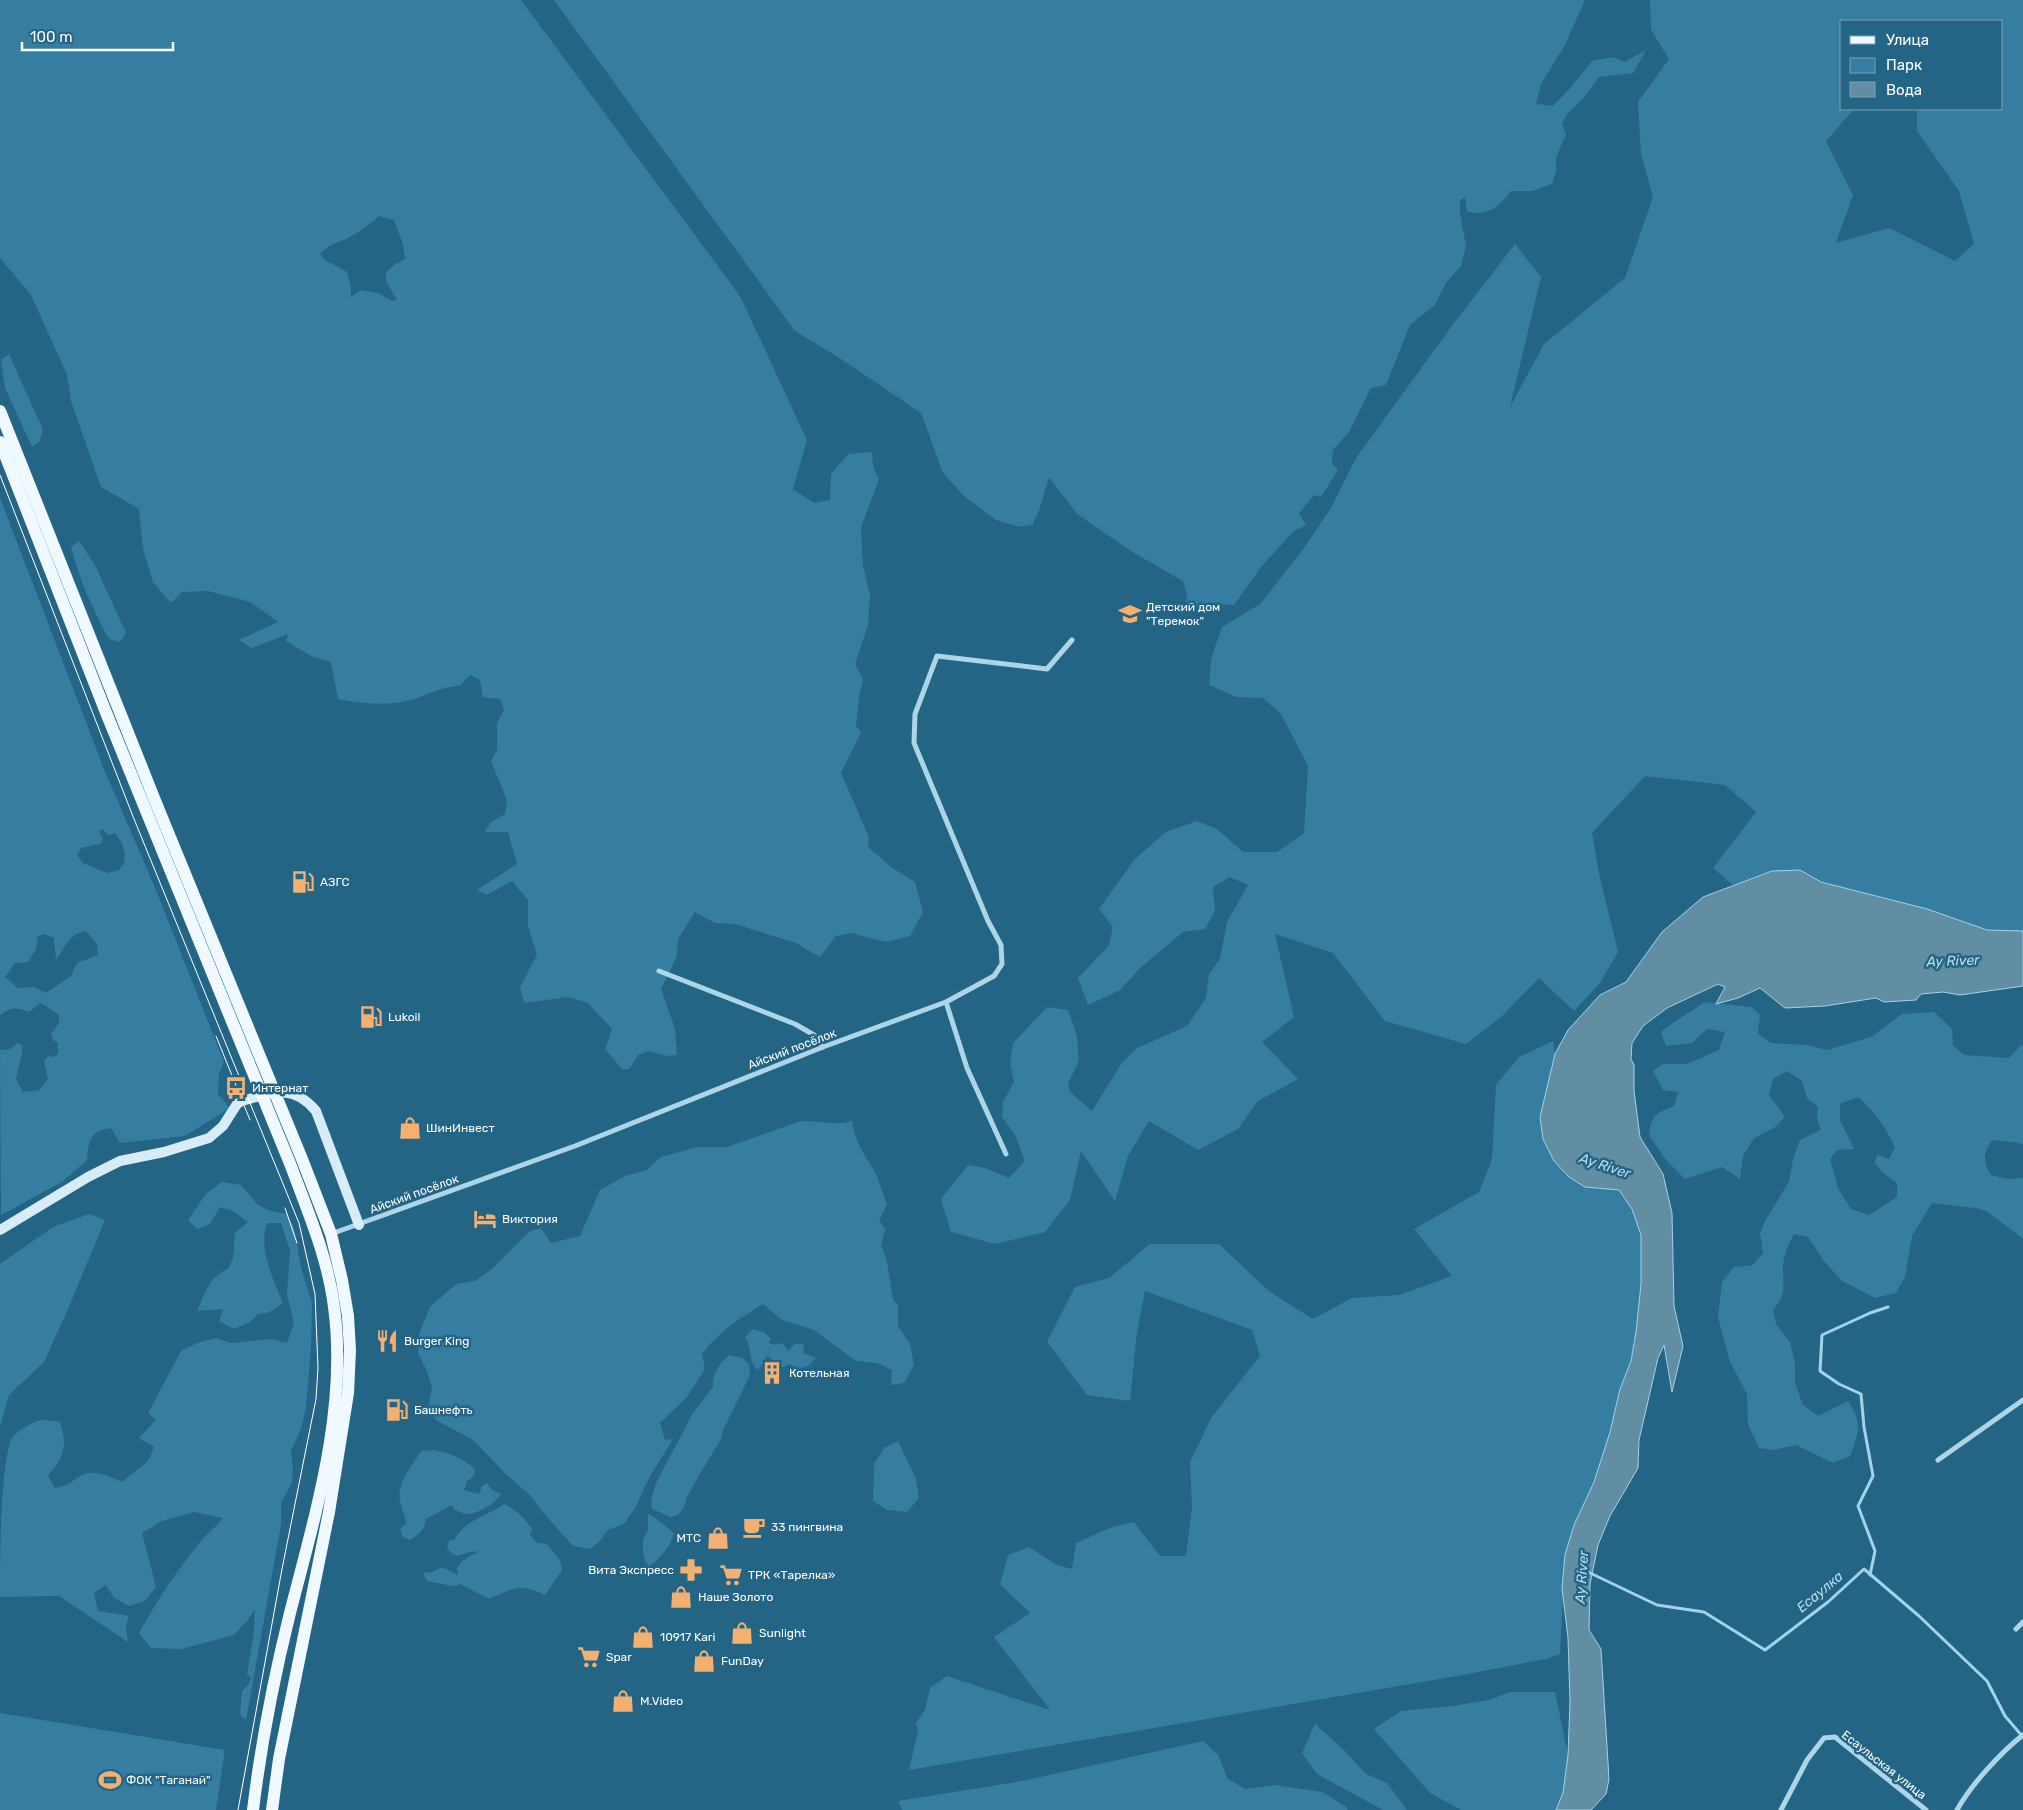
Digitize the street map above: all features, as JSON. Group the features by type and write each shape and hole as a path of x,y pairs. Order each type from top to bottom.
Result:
{"main road":[{"path":"0,411 156,804 267,1094 317,1236 329,1275 335,1308 337,1347 336,1389 317,1513 286,1633 262,1751 253,1810"},
{"path":"0,442 107,715 267,1094 302,1159 331,1234 342,1280 348,1316 350,1350 348,1393 330,1512 279,1759 272,1810"},
{"path":"262,1751 279,1759"}],"street":[{"name":"Айский посёлок","path":"331,1234 575,1146 823,1047 946,1002 994,976 1002,964 1001,945 985,913 914,743 915,714 937,656 1047,669 1072,640"},
{"path":"659,971 795,1024 814,1035 823,1047"},
{"path":"946,1002 967,1068 1006,1154"},
{"path":"0,1230 88,1177 120,1161 164,1152 209,1138 223,1126 238,1104 267,1094 287,1092 310,1104 316,1111 359,1225"},
{"path":"1938,1460 2023,1400"},
{"path":"2016,1629 2023,1622"},
{"path":"1957,1810 1964,1796 2012,1744 2023,1735"},
{"name":"Есаульская улица","path":"1781,1810 1807,1760 1824,1738 1835,1737 1926,1810"}],"green space":[{"path":"0,0 521,0 740,296 807,440 793,489 814,503 830,500 831,474 848,454 872,452 873,466 879,479 861,528 863,565 870,596 868,625 855,664 863,679 856,726 861,733 841,773 869,837 868,847 891,867 915,882 923,912 910,936 886,942 851,933 836,936 820,957 796,943 735,924 715,923 695,912 678,939 677,956 661,989 675,1029 677,1055 665,1056 649,1051 638,1055 629,1069 622,1069 605,1049 612,1029 588,1003 568,997 524,1003 520,987 537,955 528,926 528,900 512,881 487,895 477,890 517,864 508,832 485,832 490,823 505,814 507,800 491,761 497,750 497,723 504,710 500,699 483,697 480,680 470,675 460,686 442,689 402,702 374,704 338,699 331,662 311,656 286,641 288,634 252,648 239,640 278,622 250,602 208,591 182,592 171,603 153,582 143,549 139,509 101,487 71,401 67,375 31,295 0,258","holes":["379,216 394,220 403,244 405,259 394,265 386,273 386,281 397,300 392,301 378,293 361,290 351,297 347,272 325,260 320,254 329,246 346,239 367,226"]},
{"path":"554,0 1585,0 1565,45 1541,84 1536,104 1553,106 1592,61 1613,57 1625,62 1646,50 1633,73 1599,77 1586,95 1567,115 1562,123 1566,134 1556,158 1556,172 1552,184 1532,191 1511,191 1497,206 1487,212 1474,213 1467,211 1465,197 1460,200 1460,214 1466,246 1461,266 1446,283 1435,305 1410,325 1386,385 1371,388 1349,432 1333,450 1332,464 1338,470 1321,497 1314,495 1299,513 1306,525 1294,531 1261,567 1234,605 1220,604 1200,614 1185,610 1187,595 1183,581 1134,553 1077,514 1049,477 1039,511 1032,525 1020,527 996,520 964,496 943,473 921,413 838,357 795,331"},
{"path":"1650,0 2023,0 2023,931 1987,930 1927,909 1821,882 1800,870 1772,871 1733,885 1713,868 1756,812 1725,785 1645,776 1592,833 1600,878 1618,952 1600,983 1574,1011 1539,978 1502,1016 1466,1044 1385,1021 1333,953 1275,934 1294,1017 1262,1042 1298,1079 1258,1101 1238,1129 1198,1150 1149,1121 1128,1156 1115,1201 1081,1151 1070,1200 1045,1232 995,1244 951,1232 941,1199 968,1165 985,1168 1009,1178 1025,1161 1015,1135 1002,1117 1003,1102 1014,1082 1010,1063 1013,1043 1047,1007 1068,1010 1077,1036 1079,1061 1068,1083 1070,1092 1092,1111 1121,1064 1137,1048 1187,1026 1206,998 1209,974 1220,959 1227,922 1248,885 1230,877 1213,887 1215,911 1205,929 1183,932 1140,968 1120,990 1088,1005 1078,978 1109,945 1113,927 1099,909 1135,859 1166,832 1197,821 1217,829 1243,852 1277,852 1304,833 1308,766 1281,714 1263,698 1236,697 1209,685 1211,659 1222,627 1260,604 1304,548 1331,508 1356,458 1451,327 1515,244 1541,277 1510,407 1544,344 1625,278 1653,197 1641,154 1638,102 1669,59 1651,30","holes":["1840,20 2003,20 2003,110 1917,110 1917,131 1959,191 1974,244 1955,261 1889,228 1836,243 1853,195 1826,141 1853,110 1840,110"]},
{"path":"9,354 43,430 39,442 32,447 5,388 1,360"},
{"path":"0,498 104,769 156,890 224,1062 219,1074 218,1094 230,1108 185,1136 120,1143 111,1128 104,1129 94,1134 88,1147 87,1160 62,1182 1,1215 0,1050 10,1049 17,1043 22,1045 16,1079 23,1092 39,1090 48,1079 44,1061 48,1056 53,1057 58,1054 58,1043 53,1040 51,1034 59,1023 59,1015 41,1003 29,1012 14,1009 0,1015","holes":["103,829 108,835 115,833 122,843 125,854 124,864 119,870 107,873 83,863 77,855 81,848 100,844 103,839 99,831","86,931 97,944 98,955 77,963 71,976 46,993 34,987 18,988 5,977 15,963 28,962 36,949 38,936 45,934 54,938 56,960 72,938 80,932"]},
{"path":"79,541 95,565 126,633 120,642 109,639 87,594 71,547"},
{"path":"1704,1002 1752,1007 1760,1015 1758,1034 1771,1043 1806,1045 1827,1050 1871,1037 1902,1014 1934,1012 1952,1029 1953,1045 1964,1055 2009,1058 2023,1045 2023,1145 1992,1140 1987,1149 1985,1161 1991,1175 2008,1179 2023,1178 2023,1239 1988,1212 1976,1208 1932,1203 1912,1236 1905,1277 1896,1293 1875,1298 1842,1281 1824,1261 1808,1237 1794,1234 1790,1242 1783,1265 1784,1286 1782,1295 1773,1310 1776,1324 1790,1342 1795,1363 1795,1383 1803,1405 1818,1416 1848,1401 1853,1408 1858,1422 1856,1441 1850,1456 1833,1463 1796,1445 1774,1450 1759,1448 1748,1424 1747,1394 1730,1362 1718,1317 1722,1282 1734,1267 1753,1265 1763,1253 1760,1233 1765,1221 1789,1182 1793,1159 1800,1140 1821,1130 1817,1119 1818,1107 1807,1098 1802,1081 1787,1071 1773,1079 1769,1095 1785,1117 1774,1128 1754,1138 1743,1156 1740,1179 1722,1167 1685,1179 1666,1160 1649,1135 1653,1119 1659,1113 1674,1106 1678,1092 1663,1090 1653,1071 1663,1064 1687,1064 1719,1050 1725,1032 1707,1029 1692,1043 1666,1046 1661,1032","holes":["1858,1097 1879,1120 1895,1147 1889,1159 1877,1155 1875,1163 1883,1173 1897,1183 1897,1197 1869,1215 1851,1209 1838,1188 1830,1159 1837,1150 1854,1149 1840,1120 1840,1104"]},
{"path":"1553,1041 1555,1054 1540,1117 1585,1187 1619,1190 1632,1209 1641,1235 1641,1284 1631,1361 1620,1389 1610,1432 1594,1482 1574,1525 1565,1555 1560,1654 1546,1659 1463,1675 909,1770 918,1731 916,1723 925,1710 930,1688 947,1676 1050,1710 994,1637 1030,1613 1000,1584 1008,1555 1029,1547 1057,1565 1072,1569 1076,1543 1112,1527 1134,1522 1160,1556 1186,1556 1192,1507 1190,1462 1211,1418 1260,1356 1252,1330 1145,1291 1137,1332 1130,1401 1087,1395 1047,1342 1075,1287 1109,1278 1150,1244 1219,1244 1270,1292 1313,1319 1352,1298 1399,1295 1452,1276 1414,1229 1479,1192 1492,1159 1496,1085 1519,1057"},
{"path":"801,1121 833,1123 852,1121 858,1143 876,1174 887,1204 879,1221 885,1229 881,1245 887,1261 893,1299 898,1306 898,1326 910,1344 914,1365 904,1383 891,1385 892,1370 877,1363 856,1361 814,1330 782,1320 763,1304 722,1332 702,1354 705,1369 687,1397 660,1423 665,1440 673,1439 649,1478 635,1508 624,1524 608,1530 599,1542 590,1549 573,1546 540,1509 532,1497 506,1474 473,1440 436,1420 429,1406 432,1386 418,1353 419,1334 430,1307 456,1284 475,1281 493,1268 530,1231 541,1228 551,1243 580,1236 600,1190 625,1176 647,1170 661,1157 697,1147 727,1147"},
{"path":"222,1182 241,1185 258,1205 271,1211 287,1214 294,1227 301,1268 312,1303 311,1348 306,1408 301,1429 291,1451 292,1482 281,1503 281,1525 246,1720 240,1715 242,1691 249,1684 251,1677 247,1674 254,1631 255,1609 234,1635 181,1649 151,1648 139,1633 160,1597 185,1562 202,1540 223,1518 194,1512 162,1521 142,1533 156,1587 145,1601 129,1606 114,1598 106,1585 94,1593 98,1611 129,1616 126,1625 128,1642 59,1596 0,1597 3,1491 8,1451 14,1435 40,1420 60,1422 64,1438 63,1451 58,1463 48,1476 55,1488 66,1485 80,1476 90,1473 101,1474 122,1482 148,1461 154,1447 139,1438 156,1420 148,1413 181,1351 197,1343 216,1338 231,1343 271,1339 287,1343 294,1323 287,1294 290,1251 281,1223 267,1223 264,1243 268,1264 283,1303 268,1313 258,1314 250,1322 234,1329 219,1321 223,1309 197,1311 212,1281 216,1276 228,1269 233,1258 235,1233 248,1222 233,1211 220,1207 210,1224 197,1229 188,1220 205,1195"},
{"path":"89,1214 105,1220 68,1309 44,1362 9,1395 0,1427 0,1264 53,1227"},
{"path":"753,1329 765,1333 771,1339 768,1343 776,1345 783,1343 788,1351 795,1344 804,1344 803,1353 816,1358 808,1366 798,1369 789,1364 784,1367 775,1366 771,1358 767,1356 758,1370 751,1359 749,1345 745,1337"},
{"path":"729,1355 742,1358 749,1364 750,1375 724,1428 720,1441 678,1515 671,1517 652,1509 651,1500 656,1483 693,1413 713,1387 713,1378 717,1370"},
{"path":"898,1441 916,1479 919,1498 907,1512 887,1510 873,1501 874,1464 884,1448"},
{"path":"434,1450 456,1457 475,1469 474,1476 467,1481 464,1490 479,1494 482,1486 487,1483 492,1490 501,1494 490,1505 471,1514 454,1510 452,1505 426,1519 421,1531 410,1540 403,1537 400,1528 406,1524 399,1495 400,1488 421,1451"},
{"path":"504,1504 526,1521 532,1529 530,1535 537,1543 547,1544 560,1560 562,1570 545,1595 529,1589 517,1588 489,1599 460,1584 453,1586 427,1581 423,1573 432,1572 442,1567 458,1575 457,1568 462,1561 478,1552 454,1555 447,1548 449,1541 454,1540 458,1533 470,1523"},
{"path":"648,1514 674,1533 664,1552 649,1566 645,1561 643,1550 643,1539 648,1530"},
{"path":"1510,1692 1555,1692 1568,1755 1563,1793 1556,1810 1461,1810 1430,1793 1374,1729 1401,1711 1489,1700"},
{"name":"ФОК \"Таганай\"","path":"0,1713 225,1750 216,1810 0,1810"},
{"path":"1315,1724 1344,1750 1366,1774 1387,1783 1407,1810 1383,1810 1317,1774 1302,1753"},
{"path":"1203,1741 1218,1755 1228,1779 1245,1789 1275,1785 1322,1792 1348,1808 1347,1810 902,1810 898,1801 1022,1781"}],"water":[{"name":"Ay River","path":"1800,870 1821,882 1927,909 1987,930 2023,931 2023,986 1960,995 1943,992 1921,994 1916,1000 1884,1002 1876,998 1825,1006 1785,1008 1760,988 1738,998 1716,1004 1725,987 1718,984 1667,1008 1643,1026 1632,1043 1631,1059 1634,1065 1634,1091 1640,1137 1663,1174 1672,1213 1674,1306 1683,1346 1672,1392 1664,1345 1658,1358 1639,1440 1638,1468 1610,1516 1598,1545 1590,1584 1589,1630 1601,1649 1609,1779 1606,1794 1591,1810 1556,1810 1563,1793 1568,1755 1570,1702 1568,1638 1562,1588 1565,1555 1574,1525 1594,1482 1610,1432 1620,1389 1631,1361 1641,1284 1641,1235 1632,1209 1619,1190 1585,1187 1569,1177 1554,1161 1543,1139 1540,1117 1555,1054 1568,1030 1600,995 1626,982 1662,932 1703,897 1772,871"}],"waterway":[{"path":"1870,1575 1875,1551 1858,1506 1873,1476 1864,1427 1861,1394 1839,1384 1820,1371 1822,1335 1870,1313 1888,1307"},
{"name":"Есаулка","path":"1588,1572 1657,1605 1704,1612 1765,1650 1828,1602 1864,1569 1919,1616 1987,1681 2005,1716 2023,1737"}],"tram line":[{"path":"0,475 134,819 299,1223 315,1294 318,1368 316,1399 282,1569 238,1810"},
{"path":"216,1036 250,1120"},
{"path":"285,1208 297,1243"}],"place":[{"name":"Детский дом \"Теремок\"","path":"1130,614"},
{"name":"АЗГС","path":"303,882"},
{"name":"Lukoil","path":"371,1017"},
{"name":"Интернат","path":"236,1088"},
{"name":"ШинИнвест","path":"410,1128"},
{"name":"Виктория","path":"485,1219"},
{"name":"Burger King","path":"387,1341"},
{"name":"Котельная","path":"772,1373"},
{"name":"Башнефть","path":"397,1410"},
{"name":"33 пингвина","path":"754,1527"},
{"name":"МТС","path":"718,1538"},
{"name":"Вита Экспресс","path":"691,1570"},
{"name":"ТРК «Тарелка»","path":"731,1575"},
{"name":"Наше Золото","path":"681,1597"},
{"name":"Sunlight","path":"742,1633"},
{"name":"10917 Kari","path":"643,1637"},
{"name":"Spar","path":"589,1657"},
{"name":"FunDay","path":"704,1661"},
{"name":"M.Video","path":"623,1701"},
{"name":"ФОК \"Таганай\"","path":"110,1780"}]}
